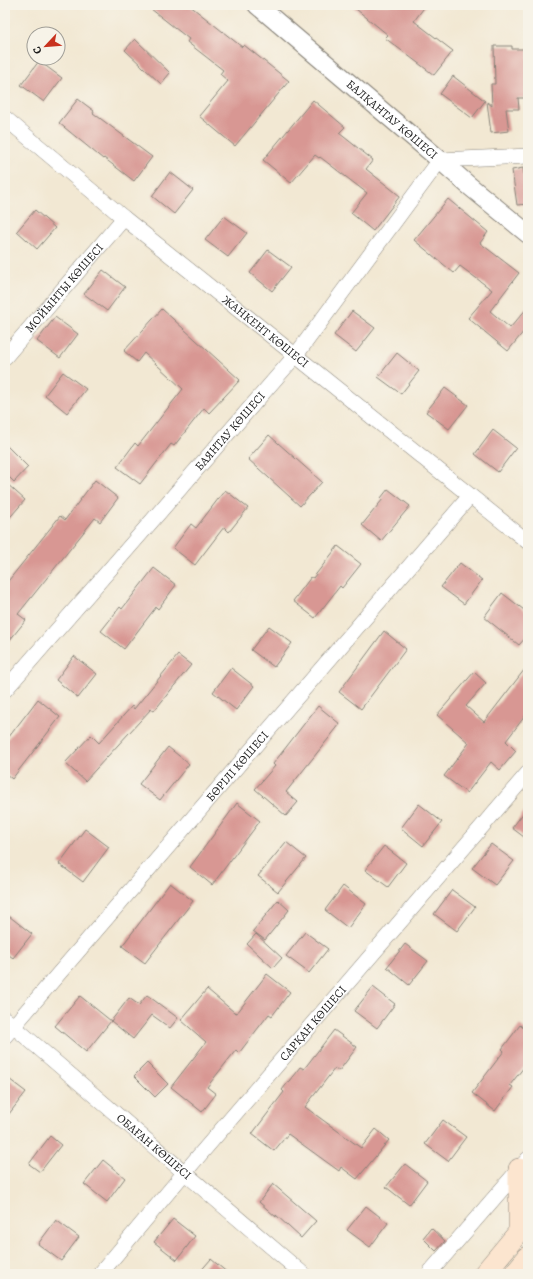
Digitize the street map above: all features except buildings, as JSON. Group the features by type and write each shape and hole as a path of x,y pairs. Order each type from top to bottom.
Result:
{"main road":[{"path":"484,1274 524,1226 524,1164"},
{"path":"514,1274 528,1257"}],"street":[{"name":"БАЛҚАНТАУ КӨШЕСІ","path":"257,5 528,234"},
{"name":"ЖАНКЕНТ КӨШЕСІ","path":"5,118 124,218 528,542"},
{"path":"440,160 528,156"},
{"name":"БАЯНТАУ КӨШЕСІ","path":"5,690 296,355 440,160"},
{"name":"МОЙЫНТЫ КӨШЕСІ","path":"5,357 124,218"},
{"name":"БӨРІЛІ КӨШЕСІ","path":"8,1027 470,496"},
{"name":"САРҚАН КӨШЕСІ","path":"100,1274 185,1172 528,773"},
{"name":"ОБАҒАН КӨШЕСІ","path":"8,1027 185,1172 303,1274"},
{"path":"431,1271 524,1164"}]}
